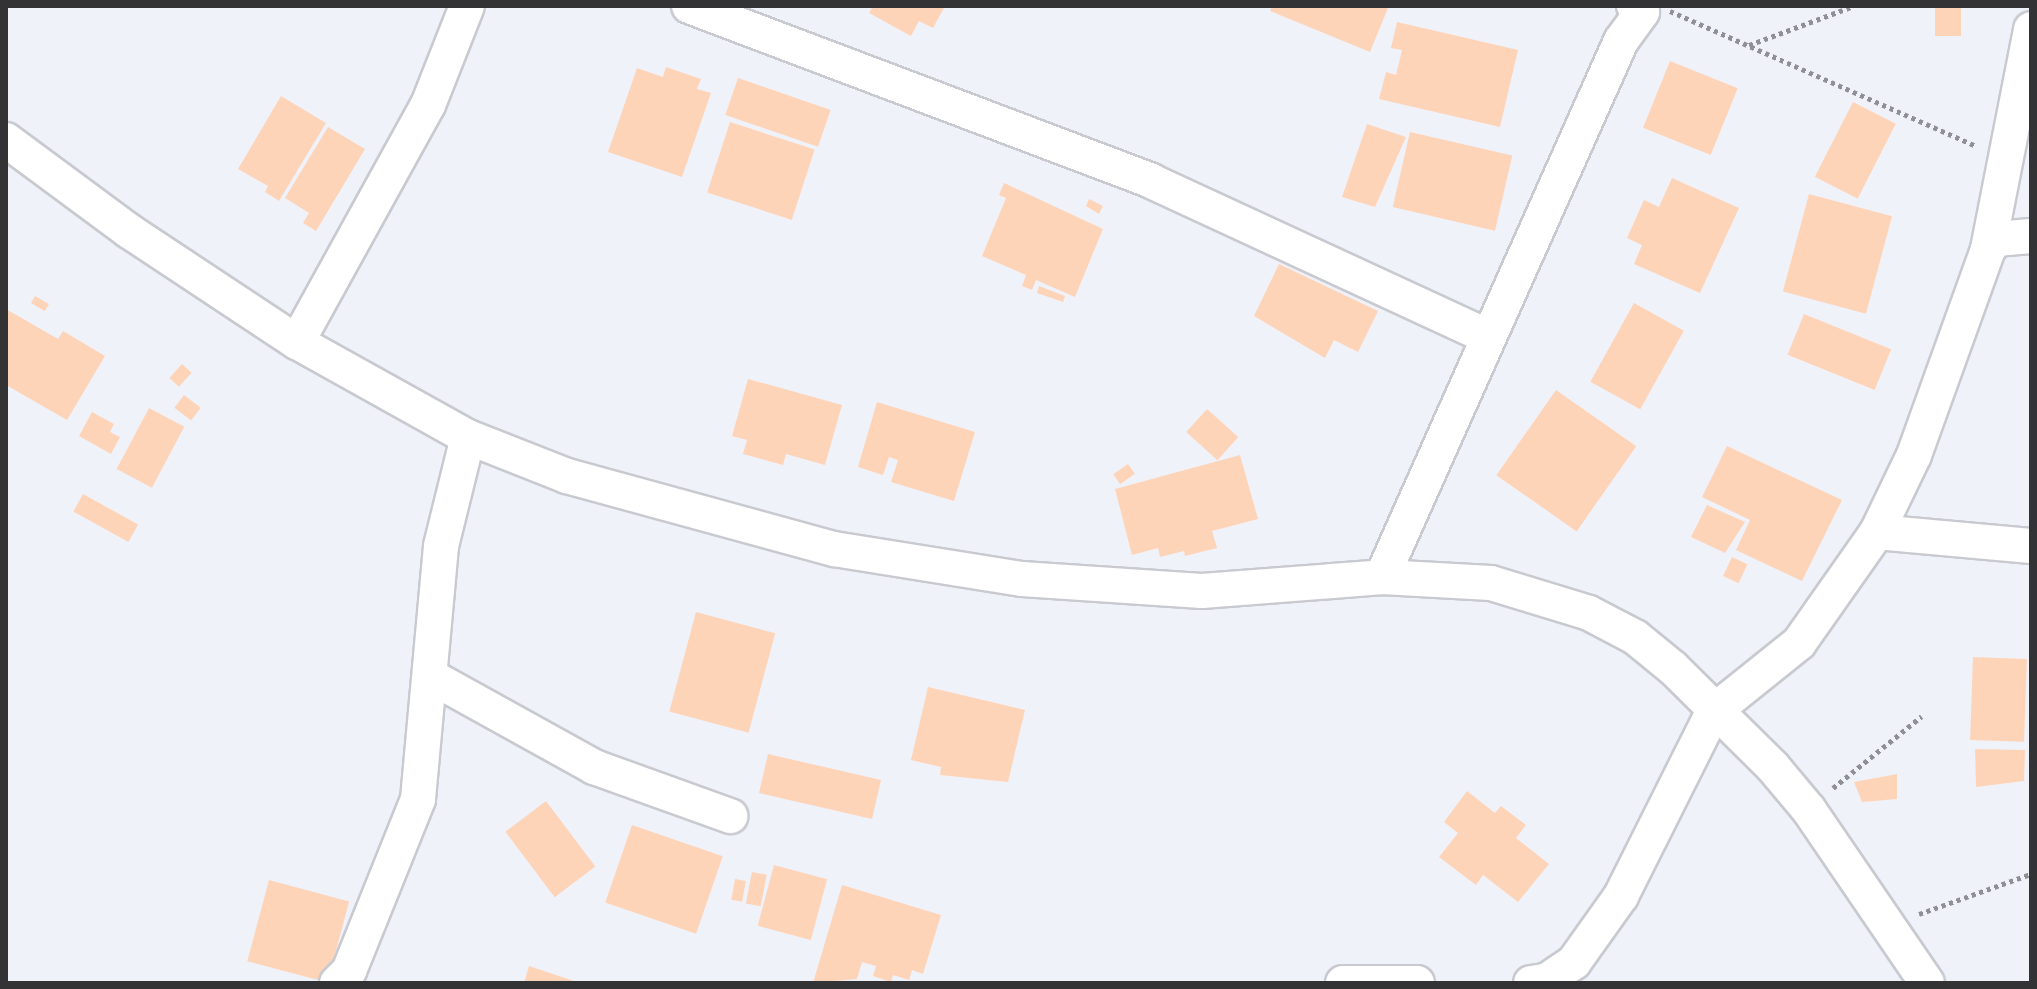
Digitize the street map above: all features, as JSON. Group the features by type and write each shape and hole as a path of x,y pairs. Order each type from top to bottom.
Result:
{"street":[{"path":"297,342 428,105 467,6"},
{"path":"689,6 1151,181 1488,337"},
{"path":"1382,577 1628,24 1638,9"},
{"path":"1531,983 1546,981 1574,962 1621,896 1713,712 1799,643 1877,532 1914,455 1988,249 2031,29"},
{"path":"6,140 129,231 297,342 468,437 567,476 834,549 1022,579 1202,591 1382,577 1491,583 1589,613 1635,637 1773,767 1809,810 1927,983"},
{"path":"1988,249 1996,239 2031,236"},
{"path":"338,983 349,971 418,799 441,546 468,437"},
{"path":"1877,532 2031,546"},
{"path":"430,676 594,767 730,816"},
{"path":"1343,983 1417,983"}],"path":[{"path":"1748,45 1854,6"},
{"path":"1638,9 1673,11 2004,156"},
{"path":"1809,810 1863,760 1922,716"},
{"path":"1886,924 2031,874"}],"building":[{"path":"873,6 945,6 933,28 919,21 911,36 869,13"},
{"path":"1272,6 1388,8 1370,52 1270,11"},
{"path":"1935,6 1961,6 1961,36 1935,36"},
{"path":"1397,22 1518,50 1500,127 1379,99 1386,72 1396,75 1402,50 1391,48"},
{"path":"1670,61 1738,88 1711,155 1643,128"},
{"path":"666,67 701,79 697,89 711,93 682,177 608,152 637,68 663,77"},
{"path":"738,78 831,110 818,147 725,115"},
{"path":"281,96 326,123 279,201 265,192 268,186 238,169"},
{"path":"1853,102 1896,124 1858,199 1815,177"},
{"path":"730,122 815,150 792,220 707,192"},
{"path":"1367,124 1406,137 1375,207 1342,197"},
{"path":"328,127 365,149 316,231 303,223 309,213 285,198"},
{"path":"1410,132 1512,156 1495,231 1393,207"},
{"path":"1672,178 1739,208 1700,293 1634,264 1642,245 1627,238 1644,200 1659,207"},
{"path":"1004,183 1103,229 1075,297 1036,280 1032,290 1022,286 1026,275 982,256 1006,198 999,195"},
{"path":"1809,194 1892,216 1866,314 1783,292"},
{"path":"1089,199 1103,206 1099,214 1086,206"},
{"path":"1279,264 1378,311 1358,352 1334,340 1325,358 1254,316"},
{"path":"1039,286 1065,296 1063,302 1037,293"},
{"path":"35,296 49,304 45,311 31,303"},
{"path":"1634,303 1684,331 1640,409 1590,382"},
{"path":"6,309 58,339 63,331 105,356 67,420 6,385"},
{"path":"1804,314 1891,349 1875,390 1788,355"},
{"path":"182,364 192,373 179,387 169,378"},
{"path":"748,379 842,405 825,465 786,454 783,465 743,454 747,440 732,436"},
{"path":"1556,390 1636,446 1577,531 1496,475"},
{"path":"184,395 201,408 191,420 174,408"},
{"path":"877,402 975,432 954,501 891,482 898,460 889,457 883,475 858,467"},
{"path":"149,408 184,427 152,488 117,469"},
{"path":"1207,409 1238,437 1217,460 1186,432"},
{"path":"92,412 114,424 110,432 120,437 111,454 79,436"},
{"path":"1727,446 1842,500 1802,581 1736,550 1750,520 1702,497"},
{"path":"1240,455 1258,519 1212,531 1217,548 1185,556 1184,551 1160,557 1158,548 1132,555 1115,489"},
{"path":"1128,464 1135,474 1120,484 1113,474"},
{"path":"83,494 138,525 128,542 73,511"},
{"path":"1707,505 1745,522 1725,553 1691,537"},
{"path":"1732,557 1747,564 1739,583 1723,576"},
{"path":"696,612 775,633 749,733 669,711"},
{"path":"1973,657 2027,659 2024,742 1970,740"},
{"path":"928,687 1025,710 1008,782 940,775 941,767 911,760"},
{"path":"1975,749 2025,750 2024,781 1976,787"},
{"path":"768,754 881,780 872,819 759,793"},
{"path":"1897,774 1897,799 1862,802 1854,782"},
{"path":"1467,791 1495,813 1501,806 1526,825 1516,838 1549,864 1518,902 1483,875 1476,885 1439,857 1458,833 1444,822"},
{"path":"546,801 595,866 555,897 505,832"},
{"path":"632,825 723,856 696,934 605,903"},
{"path":"774,865 827,879 811,940 758,926"},
{"path":"752,872 767,875 761,906 746,903"},
{"path":"735,879 746,881 742,902 731,900"},
{"path":"269,880 349,901 327,983 247,961"},
{"path":"842,885 941,915 923,974 912,970 909,980 893,975 891,982 873,976 876,966 862,962 857,979 813,983"},
{"path":"529,966 577,982 577,983 524,983"}]}
